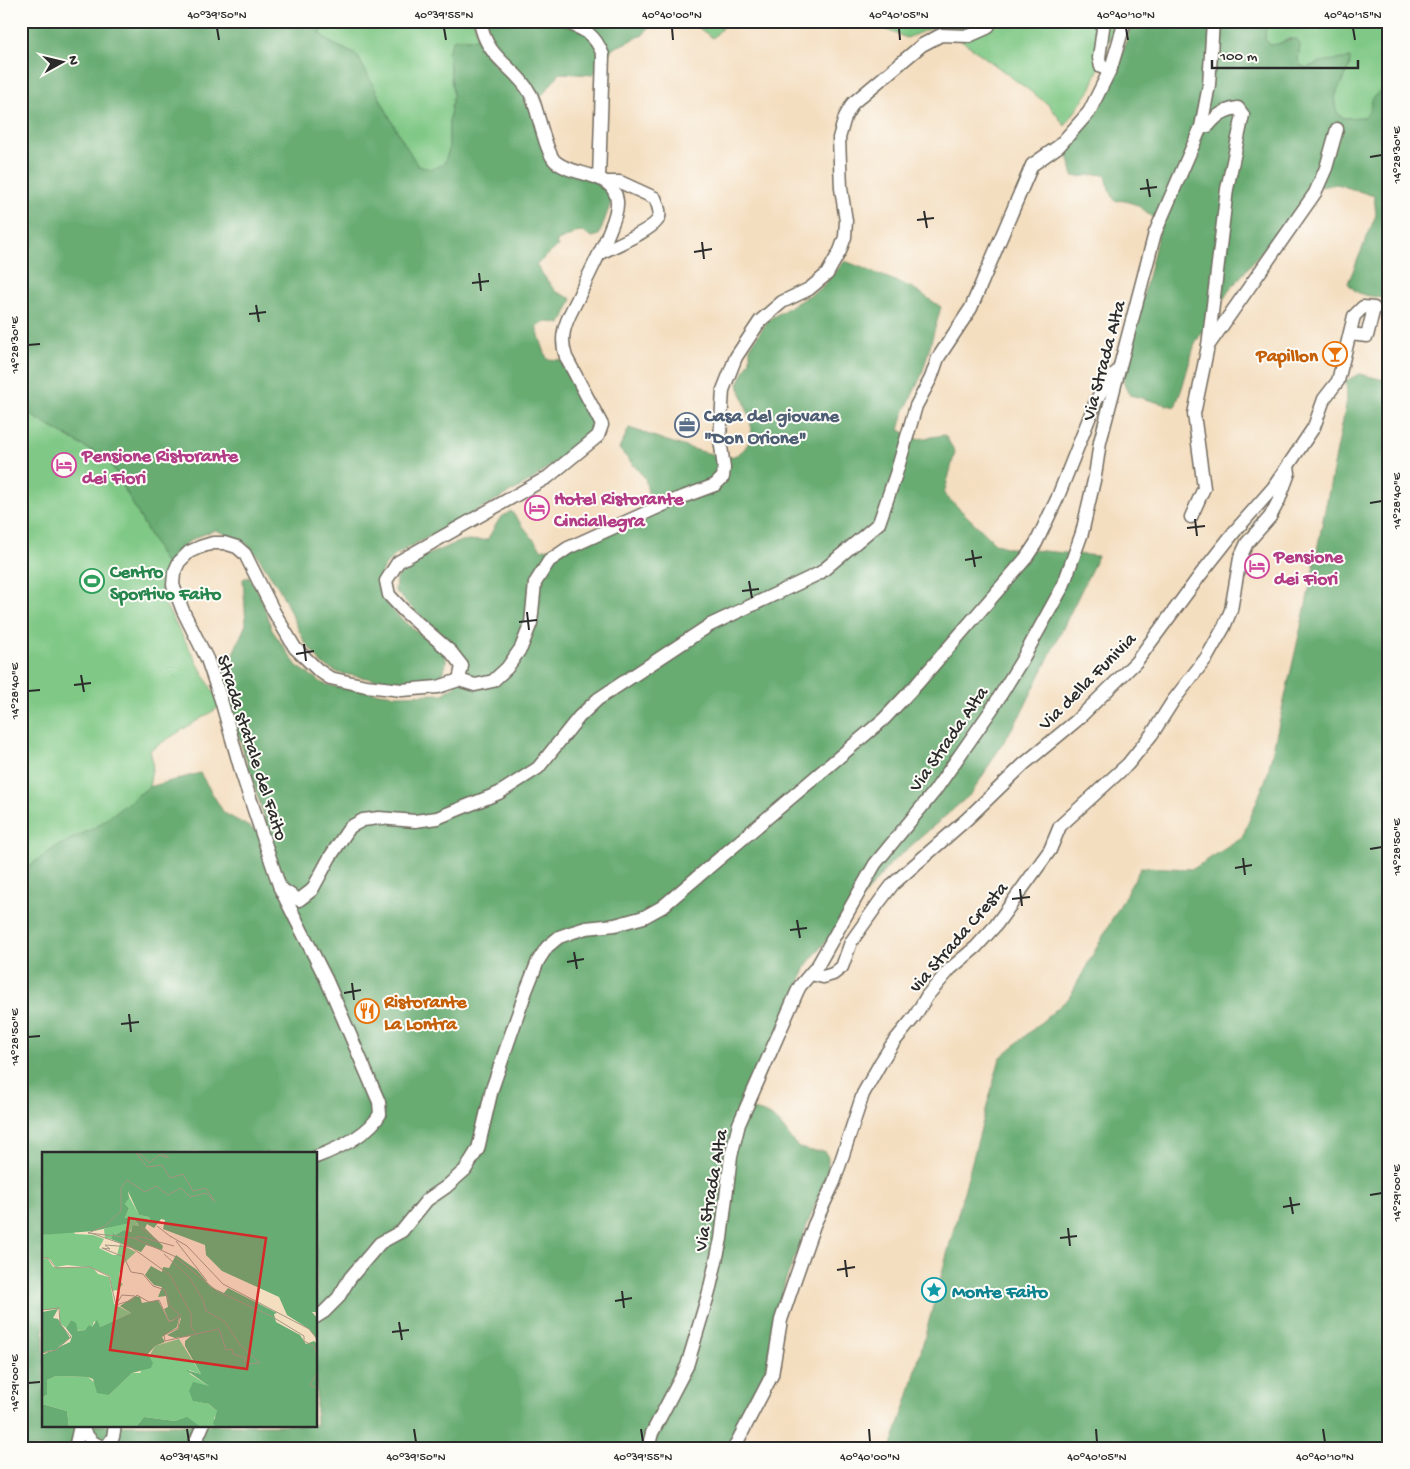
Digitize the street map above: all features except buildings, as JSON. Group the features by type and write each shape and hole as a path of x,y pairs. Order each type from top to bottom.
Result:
{"street":[{"path":"480,21 484,37 497,58 520,80 531,95 543,127 549,153 554,161 563,167 602,180 620,182 655,198 660,216 654,226 600,253"},
{"path":"563,21 587,32 598,42 603,55 600,90 602,180 614,192 617,201 616,210 614,220 600,253 564,329 563,348 602,425 598,436 548,477 398,562 386,581 389,595 404,611 451,652 462,666 459,680 475,684 493,681 507,668 521,648 531,623 534,583 549,561 568,548 672,501 715,485 722,477 724,468 720,439 723,390 736,357 760,321 782,302 809,289 827,274 840,251 845,237 846,220 841,188 839,138 845,117 853,103 922,45 941,35 969,36 988,28 992,21"},
{"path":"1104,21 1099,58 1101,67 1111,68"},
{"path":"280,888 299,900 305,897 312,890 330,857 350,827 363,820 379,818 415,821 437,818 499,793 538,768 579,717 598,699 710,625 820,572 879,523 916,406 931,378 938,358 971,308 1032,165 1059,146 1089,112 1111,68 1125,21"},
{"name":"Via Strada Alta","path":"648,1448 652,1433 687,1366 709,1292 721,1239 727,1180 739,1124 800,986 811,974 835,937 875,864 934,792 992,708 1022,660 1062,586 1082,533 1095,476 1100,442 1155,233 1201,127 1209,85 1213,21"},
{"path":"1191,517 1204,488 1194,414 1208,346 1227,189 1243,115 1238,108 1227,110 1216,116 1208,126 1201,127"},
{"path":"1208,346 1315,193 1326,168 1337,129"},
{"name":"Via della Funivia","path":"811,974 823,977 833,974 842,966 851,942 893,884 967,819 1024,764 1076,721 1136,662 1201,574 1273,488 1314,427 1324,398 1338,381 1350,334"},
{"path":"318,1316 338,1298 350,1278 380,1243 402,1231 427,1200 446,1187 465,1170 478,1149 492,1089 526,991 538,961 547,947 559,937 573,932 586,928 615,925 637,919 662,907 884,719 918,684 1026,558 1036,543 1057,499 1096,401 1108,379 1118,371"},
{"name":"via Strada Cresta","path":"734,1448 772,1375 781,1320 795,1279 814,1225 834,1182 863,1094 881,1062 893,1043 915,1016 927,996 950,969 976,947 996,925 1050,850 1060,826 1128,764 1207,657 1231,610 1240,558 1246,543 1270,517 1280,500 1289,473 1288,466"},
{"name":"Strada statale del Faito","path":"280,888 242,774 207,659 183,611 173,585 174,573 180,562 190,552 213,543 224,543 237,547 245,554 274,612 295,648 318,670 330,678 366,686 402,690 438,687 459,680"},
{"path":"280,888 327,981 379,1102 380,1114 369,1128 358,1136 318,1156"},
{"path":"80,1426 94,1444 99,1447 107,1446 113,1437 115,1426"},
{"path":"75,1448 80,1426"},
{"path":"193,1448 203,1426"}],"green space":[{"path":"21,21 321,21 321,35 333,44 357,55 397,131 418,166 432,169 444,164 449,150 449,122 453,94 448,52 454,39 478,39 494,64 521,90 530,104 547,156 605,187 612,200 599,235 593,237 580,231 556,242 558,246 536,265 555,291 572,299 561,324 545,322 536,327 547,359 561,360 593,414 595,427 591,434 531,481 397,554 381,572 379,584 381,594 387,603 394,612 439,648 445,656 445,668 438,680 426,683 383,681 339,673 322,664 304,641 280,590 259,558 246,543 216,530 187,543 167,567 110,462 21,409"},
{"path":"321,21 474,21 478,39 454,39 448,52 453,94 449,122 449,150 444,164 432,169 418,167 357,55 333,44 321,35"},
{"path":"486,21 660,21 651,24 643,35 612,49 593,75 560,73 538,100 500,53 489,32"},
{"path":"672,21 728,21 713,38 693,24 679,26"},
{"path":"864,21 1117,21 1090,90 1065,126 1049,105 945,28 931,28 907,38"},
{"path":"1132,21 1266,21 1265,39 1270,45 1297,39 1300,45 1298,59 1300,65 1307,68 1320,62 1350,58 1350,65 1335,98 1338,114 1344,118 1365,117 1373,97 1389,88 1389,301 1357,292 1348,283 1376,215 1374,196 1337,184 1314,188 1228,292 1195,343 1175,407 1130,395 1125,387 1123,378 1161,224 1134,204 1115,201 1109,189 1106,176 1098,174 1081,177 1073,176 1065,152 1066,145 1080,133 1101,105 1116,72"},
{"path":"1266,21 1389,21 1389,88 1381,91 1374,97 1365,117 1344,118 1338,114 1335,101 1338,89 1351,65 1320,62 1307,68 1300,65 1298,59 1300,45 1290,38 1277,45 1270,45 1265,40"},
{"path":"845,261 913,288 941,307 922,374 903,415 899,430 917,439 945,435 955,452 944,494 996,544 1010,548 1098,556 1022,712 972,793 891,863 807,964 750,1109 772,1117 798,1146 812,1151 824,1151 828,1157 828,1171 785,1282 765,1375 726,1448 21,1448 21,872 56,847 96,827 149,787 200,773 224,813 271,839 228,701 223,692 220,671 221,664 232,656 246,624 243,579 249,577 260,595 272,630 297,666 324,684 395,695 443,694 455,686 458,654 452,642 415,611 395,591 396,579 413,561 461,541 487,540 500,518 511,511 542,550 623,524 652,512 645,478 619,449 629,428 714,455 734,456 740,453 750,439 751,424 738,384 750,360 750,348 768,320 820,289"},
{"path":"1359,374 1389,381 1389,1448 891,1448 909,1395 1000,1058 1069,998 1141,867 1193,869 1242,838 1267,776 1307,600 1347,400 1346,381"},
{"name":"Centro Sportivo Faito","path":"21,409 110,462 167,567 160,595 221,706 150,750 153,763 149,787 96,827 56,847 21,872"}],"place":[{"name":"Papillon","path":"1335,354"},
{"name":"Casa del giovane \"Don Orione\"","path":"687,425"},
{"name":"Pensione Ristorante dei Fiori","path":"64,465"},
{"name":"Hotel Ristorante Cinciallegra","path":"537,508"},
{"name":"Pensione dei Fiori","path":"1257,566"},
{"name":"Centro Sportivo Faito","path":"92,581"},
{"name":"Ristorante La Lontra","path":"367,1011"},
{"name":"Monte Faito","path":"934,1290"}]}
